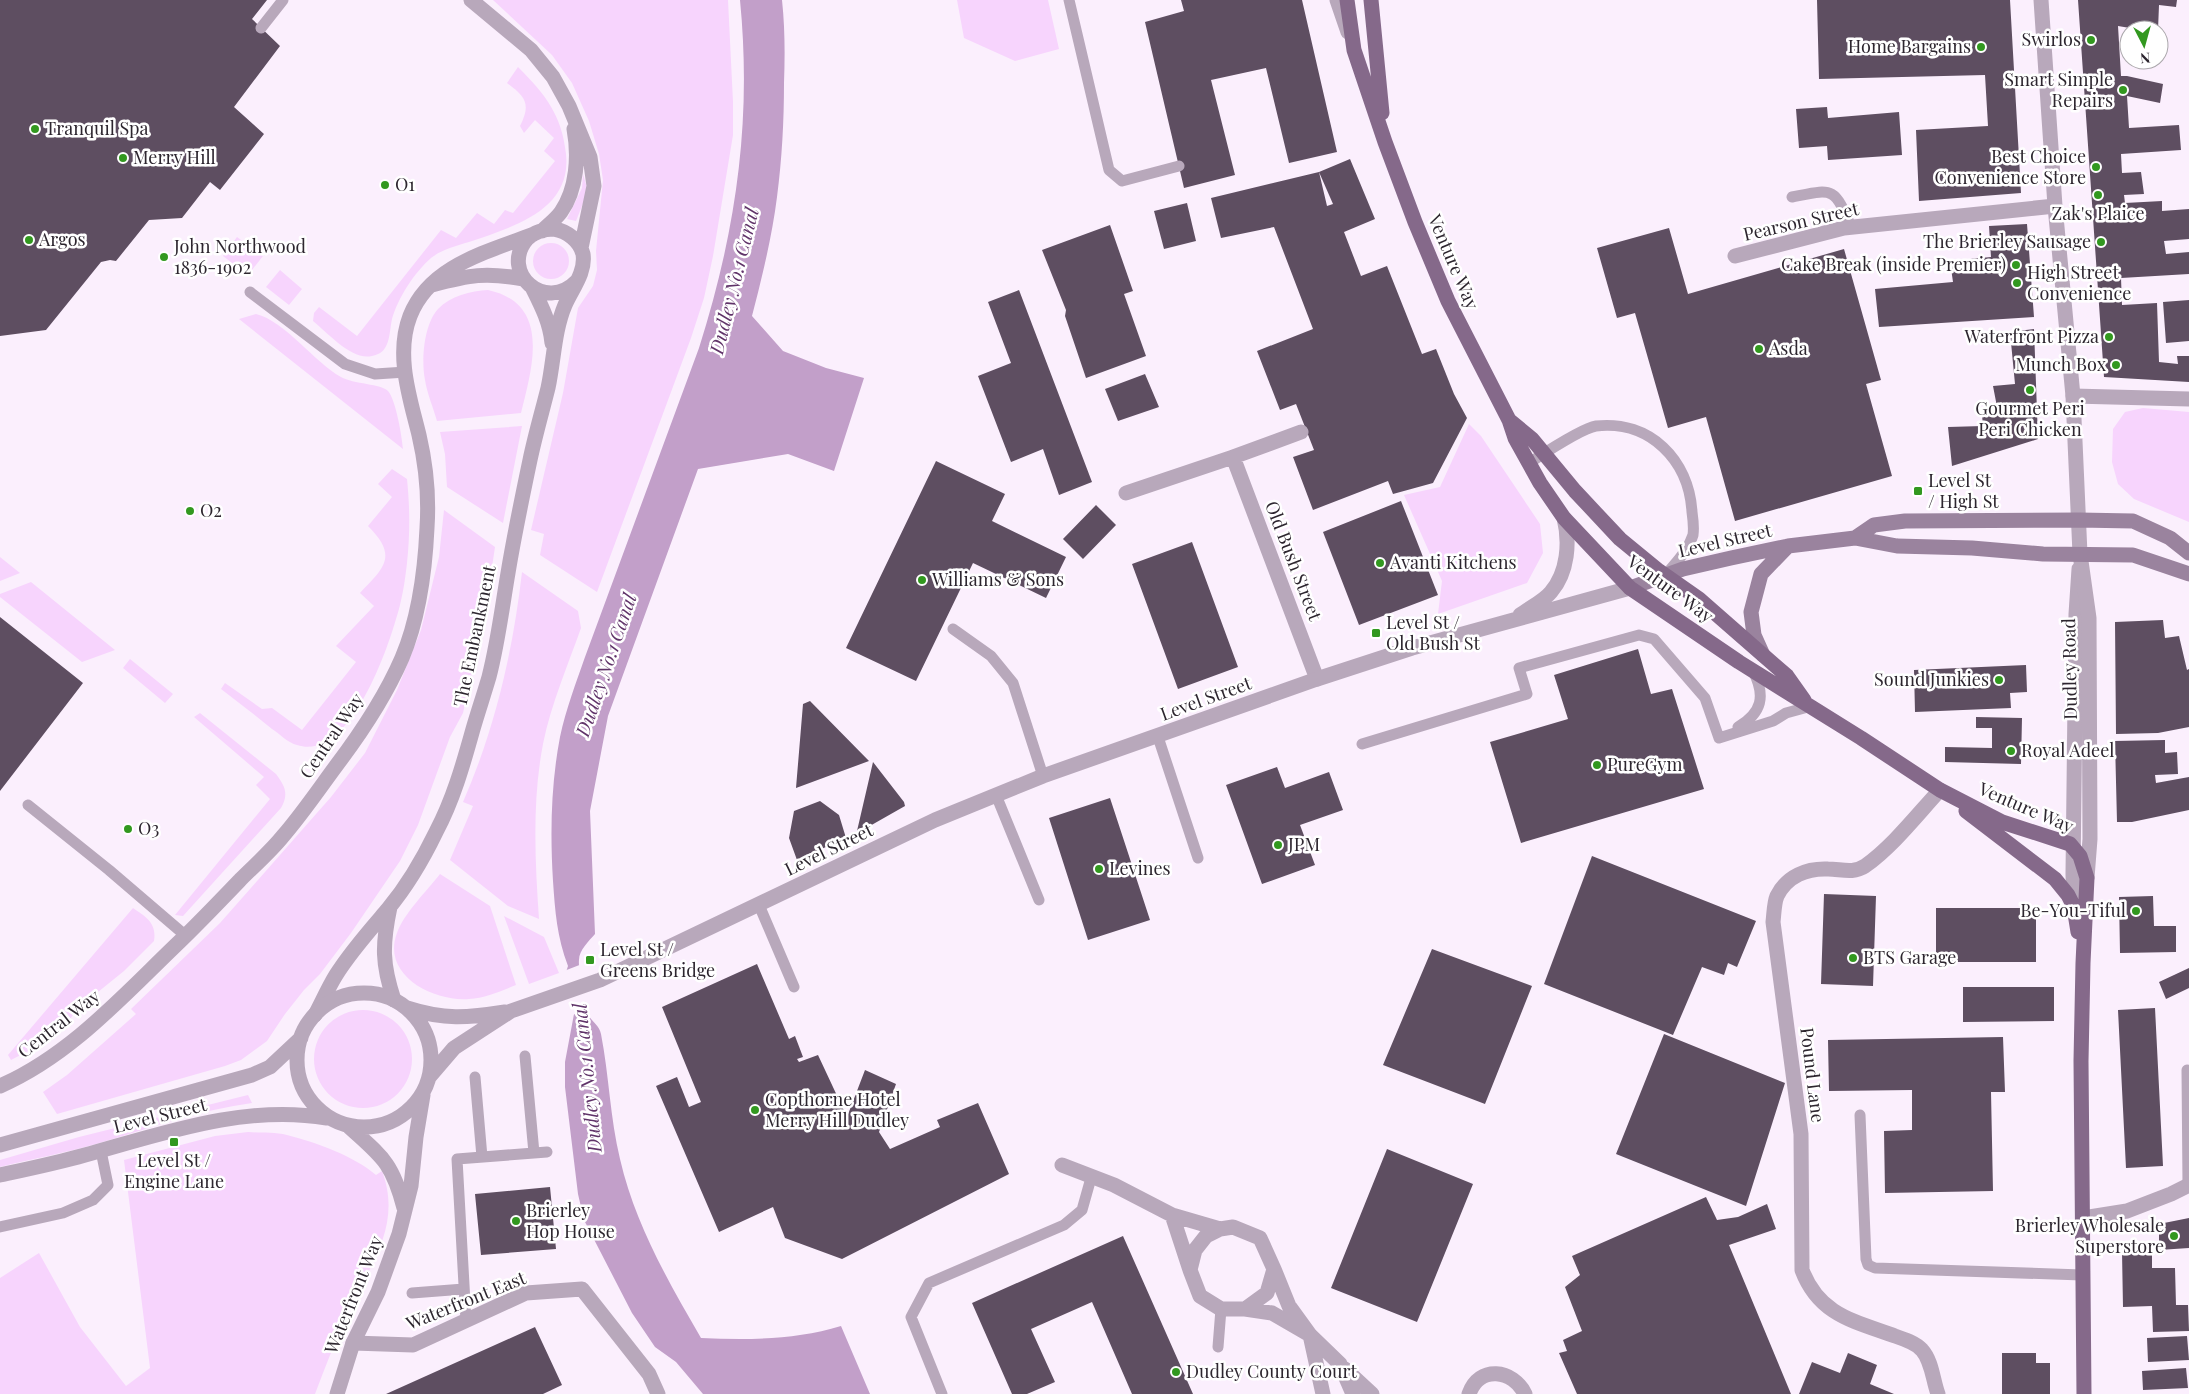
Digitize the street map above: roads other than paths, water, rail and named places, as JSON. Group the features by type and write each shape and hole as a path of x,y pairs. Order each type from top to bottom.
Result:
{"main road":[{"name":"Venture Way","path":"1347,0 1354,50 1384,142 1448,301 1509,420 1515,438 1564,518 1630,588 1753,671 1940,790 2002,822 2070,844 2080,856 2087,878"},
{"name":"Venture Way","path":"1371,0 1384,142"},
{"name":"Venture Way","path":"1509,420 1532,439 1575,491 1620,539 1665,576 1699,599 1787,676 1808,706"},
{"name":"Level Street","path":"1855,538 1874,525 1905,521 2134,521 2170,538 2189,553"},
{"name":"Level Street","path":"1630,588 1683,569 1788,546 1855,538 1897,546 1972,548 2043,554 2133,555 2189,574"},
{"path":"1763,655 1754,634 1751,612 1761,574 1788,546"},
{"path":"1940,790 2054,878 2068,895 2074,907 2083,964"},
{"path":"2084,1394 2081,1061 2087,878"}],"street":[{"name":"The Embankment","path":"315,1015 336,975 370,929 390,908 414,871 437,831 460,776 489,677 501,622 516,525 554,357 558,325 582,272 583,256 581,248 594,186 590,157 553,77 531,50 472,0"},
{"path":"1337,0 1354,50"},
{"name":"Dudley Road","path":"2041,0 2055,206 2073,396 2080,554 2089,618 2090,839 2087,878"},
{"name":"The Embankment","path":"554,357 551,331 518,260 522,247 560,213 571,194 575,174 576,139 568,106"},
{"name":"Pearson Street","path":"1735,256 1851,227 2055,206"},
{"path":"538,232 548,229 560,230 574,239 581,248"},
{"name":"Central Way","path":"1,1085 32,1070 76,1038 125,996 283,837 362,731 402,658 420,588 428,527 425,466 404,359 405,336 410,316 421,297 444,271 481,254 538,232"},
{"path":"432,285 465,276 489,274 528,283 544,293 555,294 562,292 577,281"},
{"path":"2073,396 2189,399"},
{"path":"1126,492 1233,457 1301,432"},
{"name":"Old Bush Street","path":"1233,457 1317,679"},
{"path":"1510,622 1551,593 1563,570 1568,534 1564,518"},
{"path":"2074,907 2076,614 2080,554"},
{"name":"Level Street","path":"511,1012 600,980 934,820 1043,776 1158,737 1317,679 1412,648 1630,588"},
{"name":"Pound Lane","path":"1938,1394 1922,1350 1907,1340 1847,1318 1829,1309 1808,1286 1802,1270 1801,1134 1773,922 1776,896 1789,880 1804,871 1828,869 1848,872 1863,868 1890,844 1940,790"},
{"name":"The Embankment","path":"390,908 383,954 386,974 400,1004"},
{"path":"361,994 378,995 431,1016 457,1018 511,1012 454,1048 430,1076 423,1092 409,1110 391,1122 361,1128 331,1119 316,1108 305,1092 299,1075 297,1056 301,1038 315,1015 328,1004 344,997 361,994"},
{"path":"400,1004 416,1018 427,1038 431,1060 430,1076"},
{"name":"Level Street","path":"0,1145 252,1075 270,1067 301,1038"},
{"name":"Waterfront Way","path":"337,1394 353,1343 378,1292 399,1234 411,1186 423,1092"},
{"name":"Level Street","path":"0,1175 214,1121 259,1114 302,1114 331,1119"},
{"name":"Waterfront Way","path":"347,1125 382,1156 390,1166 398,1183 404,1210"},
{"path":"1062,1165 1091,1178 1114,1185 1172,1215 1220,1229"},
{"path":"2083,1218 2127,1211 2189,1185"},
{"path":"1172,1215 1200,1296 1221,1309 1245,1309 1272,1313 1310,1335 1323,1394"},
{"path":"1190,1270 1195,1250 1206,1236 1220,1229 1233,1227 1260,1238 1289,1306 1310,1335 1372,1394"},
{"path":"1245,1309 1267,1293 1274,1269"},
{"name":"Waterfront East","path":"353,1343 412,1345 526,1293 582,1289 649,1374 658,1394"},
{"path":"1340,1364 1354,1394"},
{"path":"1467,1393 1474,1383 1482,1378 1491,1374 1501,1374 1512,1378 1521,1385 1525,1394"}],"lane":[{"path":"261,28 283,0"},
{"path":"1069,0 1109,170 1122,181 1179,166"},
{"path":"1792,197 1825,190 1833,194 1843,207 1851,227"},
{"path":"250,292 345,364 375,374 406,372"},
{"path":"1529,463 1594,426 1618,426 1645,433 1668,450 1679,467 1691,498 1693,532 1689,546 1665,576"},
{"path":"953,629 991,656 1013,683 1043,776"},
{"path":"1362,744 1527,694 1519,668 1639,635 1654,639 1705,698 1719,738"},
{"path":"1719,738 1750,720 1757,712 1760,699 1760,685 1753,671"},
{"path":"1719,738 1773,721 1786,713 1808,706"},
{"path":"1158,737 1198,858"},
{"path":"996,795 1039,900"},
{"path":"28,805 109,870 186,936"},
{"path":"759,905 794,987"},
{"path":"525,1056 534,1153"},
{"path":"2187,1070 2189,1185"},
{"path":"475,1077 482,1157"},
{"path":"1860,1114 1866,1259 1868,1265 1874,1268 2082,1275"},
{"path":"0,1227 64,1213 93,1200 108,1184 101,1151"},
{"path":"466,1321 457,1159 547,1152"},
{"path":"942,1394 911,1317 929,1283 1064,1225 1082,1210 1091,1178"},
{"path":"412,1293 464,1289"},
{"path":"1218,1347 1221,1309"}],"water":[{"name":"Dudley No.1 Canal","path":"740,0 782,0 784,31 783,126 779,183 770,242 752,316 783,351 826,368 864,378 834,471 788,454 698,469 608,716 590,811 595,934 579,956 579,971 587,1012 601,1034 614,1128 626,1183 654,1252 701,1338 771,1338 824,1331 841,1326 870,1394 703,1394 676,1362 655,1347 632,1313 584,1220 578,1194 565,1087 565,1062 574,1014 565,975 568,966 559,934 553,881 552,808 557,755 565,716 578,677 699,348 723,261 738,176 742,133 744,89"}],"place":[{"name":"Swirlos","path":"2091,40"},
{"name":"Home Bargains","path":"1981,47"},
{"name":"Smart Simple Repairs","path":"2123,90"},
{"name":"Tranquil Spa","path":"35,129"},
{"name":"Merry Hill","path":"123,158"},
{"name":"Best Choice Convenience Store","path":"2096,167"},
{"name":"O1","path":"385,185"},
{"name":"Zak's Plaice","path":"2098,195"},
{"name":"Argos","path":"29,240"},
{"name":"The Brierley Sausage","path":"2101,242"},
{"name":"John Northwood 1836-1902","path":"164,257"},
{"name":"Cake Break (inside Premier)","path":"2016,265"},
{"name":"High Street Convenience","path":"2017,283"},
{"name":"Waterfront Pizza","path":"2109,337"},
{"name":"Asda","path":"1759,349"},
{"name":"Munch Box","path":"2116,365"},
{"name":"Gourmet Peri Peri Chicken","path":"2030,390"},
{"name":"Level St / High St","path":"1918,491"},
{"name":"O2","path":"190,511"},
{"name":"Avanti Kitchens","path":"1380,563"},
{"name":"Williams & Sons","path":"922,580"},
{"name":"Level St / Old Bush St","path":"1376,633"},
{"name":"Sound Junkies","path":"1999,680"},
{"name":"Royal Adeel","path":"2011,751"},
{"name":"PureGym","path":"1597,765"},
{"name":"O3","path":"128,829"},
{"name":"JPM","path":"1278,845"},
{"name":"Levines","path":"1099,869"},
{"name":"Be-You-Tiful","path":"2136,911"},
{"name":"BTS Garage","path":"1853,958"},
{"name":"Level St / Greens Bridge","path":"590,960"},
{"name":"Copthorne Hotel Merry Hill Dudley","path":"755,1110"},
{"name":"Level St / Engine Lane","path":"174,1142"},
{"name":"Brierley Hop House","path":"516,1221"},
{"name":"Brierley Wholesale Superstore","path":"2174,1236"},
{"name":"Dudley County Court","path":"1176,1372"}]}
